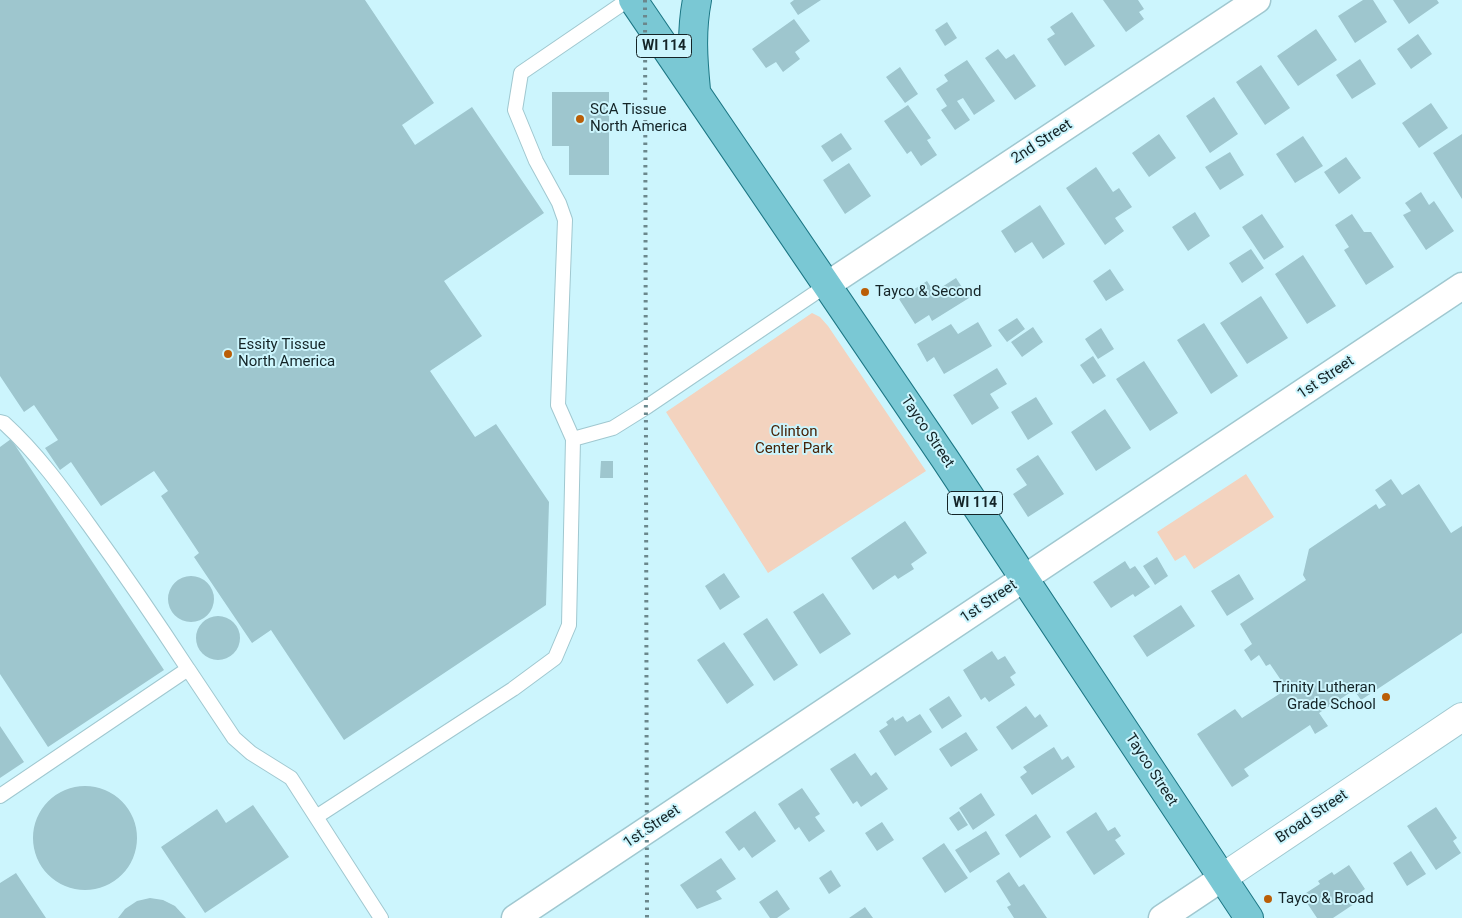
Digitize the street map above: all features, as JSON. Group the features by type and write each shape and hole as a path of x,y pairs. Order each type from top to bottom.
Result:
{"main road":[{"name":"Tayco Street","path":"633,0 1025,579 1249,918"},
{"path":"696,92 692,52 693,21 697,0"}],"street":[{"name":"2nd Street","path":"827,284 1258,0"},
{"name":"1st Street","path":"515,918 1462,286"},
{"name":"Broad Street","path":"1162,918 1462,717"}],"lane":[{"path":"316,817 513,689 555,658 569,625 573,439 558,405 565,220 559,202 536,161 515,110 521,73 628,0"},
{"path":"573,439 613,428 827,284"},
{"path":"0,422 4,423 26,443 60,485 136,590 234,738 251,753 291,778 381,918"},
{"path":"0,796 188,669"}],"green space":[{"name":"Clinton Center Park","path":"812,313 820,317 828,326 926,471 768,573 666,412"},
{"path":"1246,474 1274,517 1194,569 1185,555 1175,561 1157,532"}],"building":[{"name":"Essity Tissue North America","path":"0,0 365,0 434,103 402,125 415,145 472,107 544,213 444,281 482,336 430,371 475,437 496,424 549,502 546,605 344,740 271,630 252,643 194,557 199,553 161,496 168,491 154,471 101,506 71,462 60,470 45,448 58,440 34,405 24,412 0,376"},
{"path":"794,0 821,0 798,15 790,3"},
{"path":"1103,0 1138,0 1144,9 1139,12 1144,19 1126,32"},
{"path":"1363,0 1373,0 1387,22 1355,43 1338,16"},
{"path":"1393,0 1437,0 1439,3 1409,24"},
{"path":"1072,12 1095,46 1065,66 1047,39 1055,34 1050,27"},
{"path":"794,19 810,41 795,52 800,59 783,72 776,62 766,68 752,49"},
{"path":"947,22 957,38 945,46 935,30"},
{"path":"1316,29 1337,60 1298,86 1277,56"},
{"path":"1418,34 1432,54 1411,69 1397,49"},
{"path":"998,49 1006,59 1014,54 1036,86 1015,100 985,58"},
{"path":"1360,59 1376,84 1352,99 1336,75"},
{"path":"967,60 995,101 974,115 963,98 957,101 970,120 955,130 941,110 947,106 936,89 948,81 944,75"},
{"path":"1261,65 1290,108 1265,125 1236,82"},
{"path":"900,67 918,94 905,103 886,77"},
{"name":"SCA Tissue North America","path":"552,92 609,92 609,175 569,175 569,146 552,146"},
{"path":"1214,97 1238,134 1210,153 1186,116"},
{"path":"1431,103 1448,128 1419,148 1402,123"},
{"path":"908,105 931,138 927,140 937,155 921,166 911,151 907,154 884,121"},
{"path":"841,133 852,149 832,162 821,146"},
{"path":"1159,134 1176,158 1149,177 1132,153"},
{"path":"1462,134 1462,199 1433,153"},
{"path":"1303,136 1323,166 1295,183 1276,154"},
{"path":"1230,152 1244,175 1220,190 1205,167"},
{"path":"1346,157 1361,178 1339,194 1324,172"},
{"path":"849,163 871,196 845,214 823,180"},
{"path":"1096,167 1113,192 1119,188 1132,207 1115,218 1124,231 1105,245 1066,188"},
{"path":"1421,192 1429,205 1434,201 1454,231 1426,250 1403,215 1411,211 1405,203"},
{"path":"1040,205 1065,244 1043,259 1032,242 1015,253 1001,231"},
{"path":"1195,212 1210,236 1188,251 1172,227"},
{"path":"1262,214 1284,247 1264,260 1242,227"},
{"path":"1352,214 1364,232 1371,232 1394,267 1366,285 1344,250 1349,247 1335,225"},
{"path":"1251,249 1264,268 1242,283 1229,263"},
{"path":"1303,255 1336,306 1307,324 1275,274"},
{"path":"1110,269 1124,290 1106,301 1093,281"},
{"path":"956,278 969,298 932,321 929,315 915,324 899,299 927,281 934,292"},
{"path":"1261,296 1288,338 1247,364 1220,323"},
{"path":"1017,318 1025,329 1007,342 998,330"},
{"path":"978,322 992,346 944,374 934,357 927,362 917,344 951,324 958,334"},
{"path":"1204,323 1238,376 1211,394 1177,340"},
{"path":"1033,327 1043,342 1022,357 1011,342"},
{"path":"1101,328 1114,349 1098,359 1085,339"},
{"path":"1093,356 1106,376 1093,384 1080,365"},
{"path":"1144,361 1178,413 1150,431 1116,379"},
{"path":"997,368 1007,384 990,394 999,408 972,425 953,395"},
{"path":"1036,397 1053,424 1028,440 1011,412"},
{"path":"1105,409 1131,448 1096,471 1071,432"},
{"path":"11,439 164,670 48,747 0,674 0,447"},
{"path":"1038,455 1064,494 1028,517 1013,494 1027,485 1016,469"},
{"path":"601,461 613,461 613,478 600,478"},
{"path":"1391,479 1402,495 1419,484 1451,533 1462,526 1462,633 1361,700 1354,690 1319,713 1328,726 1315,734 1310,725 1244,769 1249,776 1232,787 1197,734 1235,709 1242,718 1287,689 1270,664 1266,666 1259,655 1251,661 1244,650 1252,644 1240,624 1306,580 1303,575 1309,549 1376,504 1379,509 1386,505 1375,490"},
{"path":"905,521 927,553 911,564 914,569 898,579 895,575 873,590 851,558"},
{"path":"1157,557 1168,576 1155,585 1143,566"},
{"path":"1125,561 1130,569 1135,566 1150,587 1135,597 1133,594 1111,608 1093,582"},
{"path":"724,573 740,597 720,610 705,586"},
{"path":"1239,574 1254,599 1227,616 1211,591"},
{"path":"191,576 204,580 210,586 214,599 210,612 204,618 191,622 178,618 172,612 168,599 172,586 178,580"},
{"path":"823,593 851,634 820,654 793,612"},
{"path":"1181,605 1195,626 1147,657 1133,636"},
{"path":"222,616 234,622 239,629 239,647 234,654 227,659 214,660 206,657 199,650 196,634 199,626 206,619"},
{"path":"767,618 798,665 774,681 743,634"},
{"path":"724,642 754,685 727,704 697,660"},
{"path":"992,651 998,660 1005,656 1016,673 1010,677 1015,685 989,702 985,697 981,700 963,670"},
{"path":"949,696 962,716 942,729 929,709"},
{"path":"1026,706 1035,718 1040,714 1048,726 1012,750 996,727"},
{"path":"920,714 932,732 895,756 879,731 888,725 886,722 893,717 895,721 903,716 907,722"},
{"path":"0,726 24,762 0,778"},
{"path":"966,732 978,750 951,767 939,749"},
{"path":"1054,747 1062,760 1068,756 1075,767 1032,795 1020,777 1027,772 1023,767"},
{"path":"855,753 871,776 876,772 888,789 861,807 857,801 853,804 830,769"},
{"path":"85,786 105,790 122,801 133,818 137,838 133,858 122,875 105,886 85,890 65,886 48,875 37,858 33,838 37,818 48,801 65,790"},
{"path":"802,788 820,814 815,817 825,831 809,842 799,827 795,830 778,804"},
{"path":"981,793 995,815 973,830 959,808"},
{"path":"253,805 289,857 205,913 161,847 217,809 226,823"},
{"path":"1436,807 1457,838 1453,841 1461,853 1436,870 1407,826"},
{"path":"755,811 776,841 752,858 744,847 739,851 725,832"},
{"path":"959,811 968,825 958,831 949,818"},
{"path":"1096,812 1108,831 1115,827 1121,836 1115,840 1125,854 1094,875 1066,832"},
{"path":"1036,814 1051,837 1020,858 1005,835"},
{"path":"882,822 894,840 877,851 865,833"},
{"path":"986,831 1000,854 970,873 955,850"},
{"path":"944,843 968,878 945,893 922,858"},
{"path":"1411,851 1426,874 1407,886 1393,863"},
{"path":"721,858 736,879 716,891 722,899 697,909 680,885"},
{"path":"1349,865 1365,889 1357,895 1360,900 1333,918 1317,918 1307,903 1311,901 1306,893 1320,884 1318,881 1332,872 1334,875"},
{"path":"831,870 841,886 829,894 819,878"},
{"path":"1009,872 1019,887 1024,884 1047,918 1014,918 1007,907 1011,905 996,881"},
{"path":"16,873 46,918 0,918 0,883"},
{"path":"777,890 790,909 777,918 770,918 759,902"},
{"path":"150,898 163,900 175,906 186,918 118,918 125,909 137,901"},
{"path":"865,907 873,918 849,918"}],"railway":[{"path":"645,0 647,918"}],"place":[{"name":"SCA Tissue North America","path":"580,119"},
{"name":"Tayco & Second","path":"865,292"},
{"name":"Essity Tissue North America","path":"228,354"},
{"name":"Trinity Lutheran Grade School","path":"1386,697"},
{"name":"Tayco & Broad","path":"1268,899"}]}
